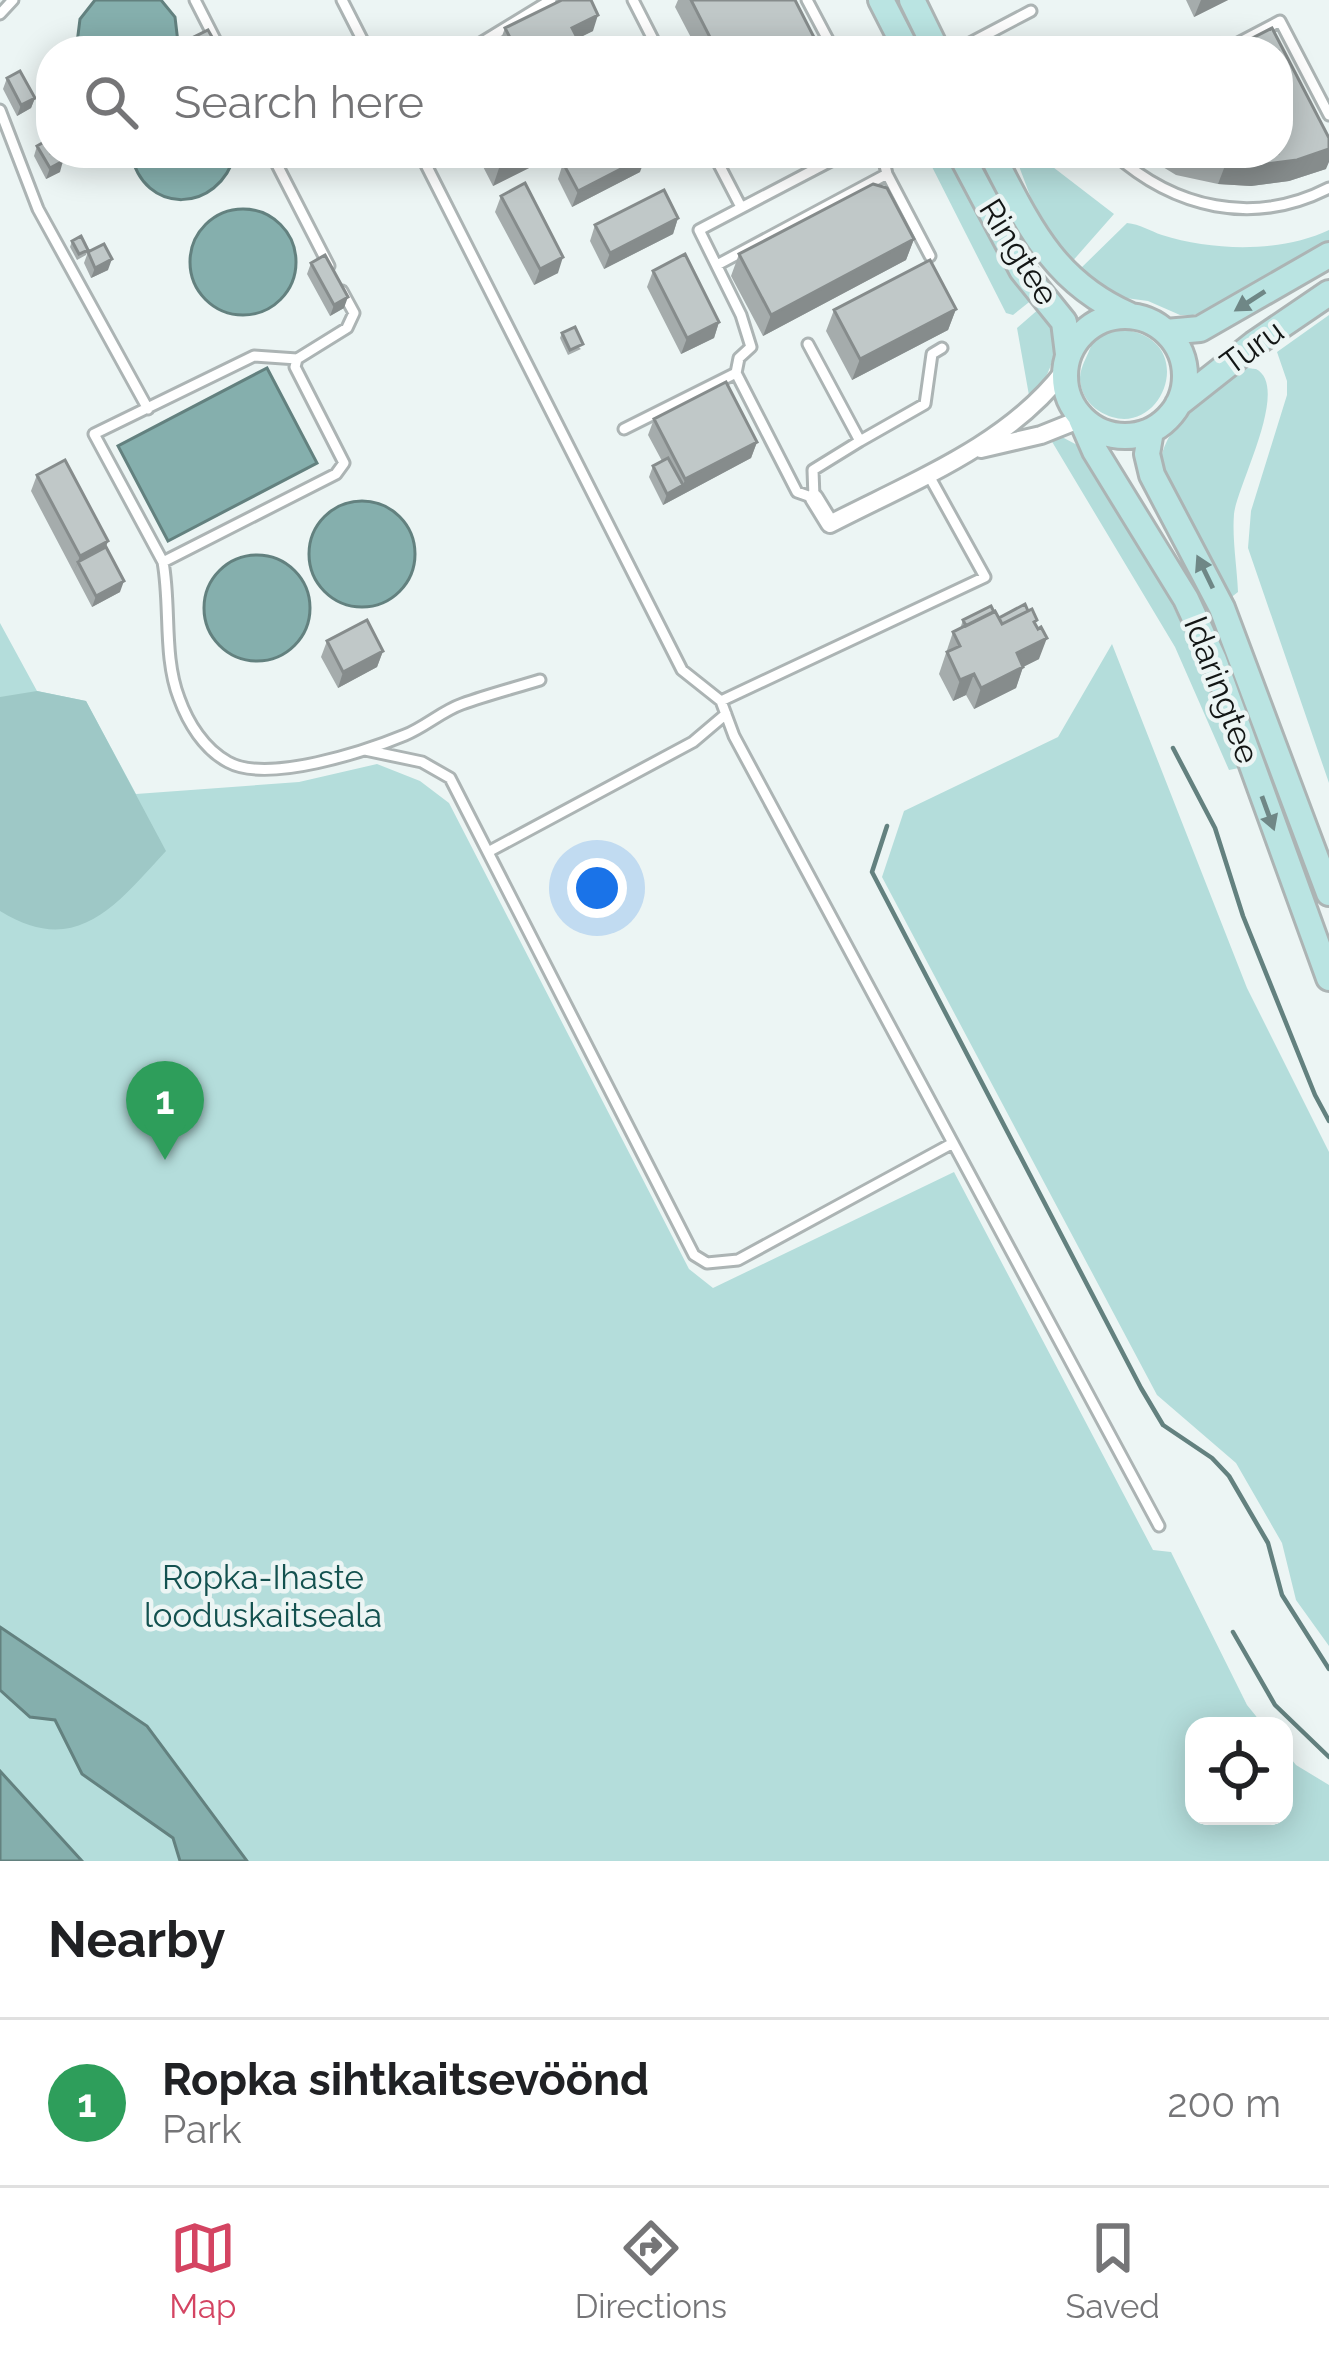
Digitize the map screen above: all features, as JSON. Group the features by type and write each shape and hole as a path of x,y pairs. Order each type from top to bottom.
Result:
{"main road":[{"path":"881,0 900,36"},
{"path":"912,0 930,36"},
{"name":"Ringtee","path":"968,168 1022,270 1064,322 1066,362"},
{"name":"Ringtee","path":"999,168 1040,245 1067,277 1098,301 1132,316"},
{"name":"Turu","path":"1166,332 1200,329 1215,322 1329,255"},
{"name":"Turu","path":"1178,404 1327,294"},
{"path":"1132,316 1166,332 1184,366 1178,404 1151,430 1114,436 1081,419 1065,388 1066,362 1078,337 1094,324 1132,316"},
{"name":"Idaringtee","path":"1081,419 1094,451 1159,551 1204,640 1329,978"},
{"name":"Idaringtee","path":"1151,430 1147,454 1152,475 1222,608 1329,893"}],"street":[{"path":"814,498 830,524 928,474 1028,413 1066,362"},
{"path":"963,453 1041,435 1081,419"}],"lane":[{"path":"0,14 13,0"},
{"path":"195,0 213,36"},
{"path":"342,0 360,36"},
{"path":"492,36 550,0"},
{"path":"632,0 651,36"},
{"path":"807,0 826,36"},
{"path":"984,36 1031,11"},
{"path":"1252,36 1280,21 1288,36"},
{"path":"1293,46 1329,115"},
{"path":"0,110 38,208 148,409"},
{"path":"279,168 354,313 347,328 297,359 254,356 94,434 163,562 174,684 190,723 211,750 232,765 305,764 365,750 410,733 459,705 540,680"},
{"path":"428,168 682,670 721,701 1159,1526"},
{"path":"721,168 741,207"},
{"path":"817,168 699,230 751,347 740,358 736,373 796,492 814,498 813,470 925,404 932,354 943,348"},
{"path":"886,168 930,256"},
{"path":"1132,168 1157,187 1206,208 1262,210 1308,199 1329,188"},
{"path":"717,266 887,174"},
{"path":"808,344 860,441"},
{"path":"163,562 336,473 344,463 295,367 297,359"},
{"path":"624,429 736,373"},
{"path":"721,701 985,577 928,474"},
{"path":"488,852 693,742 726,714"},
{"path":"365,750 399,755 440,770 463,800 694,1255 707,1263 738,1260 953,1143"}],"green space":[{"path":"933,168 955,168 1033,299 1013,315 1006,313"},
{"path":"1020,168 1054,168 1114,214 1070,264 1037,214"},
{"path":"1127,223 1224,247 1289,243 1329,230 1329,242 1217,308 1180,315 1148,301 1118,297 1079,270"},
{"path":"1040,308 1052,333 1053,355 1030,401 1017,328"},
{"path":"1329,315 1329,783 1248,548 1251,511 1287,395 1277,352"},
{"path":"1108,329 1139,333 1158,346 1166,364 1165,384 1157,402 1142,415 1122,419 1099,411 1082,389 1081,374 1093,336"},
{"path":"1237,367 1256,369 1265,379 1268,395 1234,514 1238,592 1229,599 1160,462 1180,421"},
{"path":"1062,437 1079,446 1150,561 1208,683 1239,768 1229,770 1175,647 1051,440"},
{"name":"Ropka-Ihaste looduskaitseala","path":"0,623 37,691 86,701 136,794 299,782 377,764 420,781 449,803 689,1269 713,1288 954,1172 1153,1550 1171,1552 1257,1717 1185,1717 1185,1825 1293,1825 1293,1761 1329,1785 1329,1861 0,1861"},
{"path":"1112,644 1247,988 1329,1152 1329,1646 1296,1600 1282,1543 1236,1463 1157,1395 882,877 904,811 1058,737"}],"shaded area":[{"path":"95,0 161,0 175,17 177,36 78,36 80,19"},
{"path":"136,168 229,168 214,188 182,200 165,197"},
{"path":"243,209 263,213 280,225 292,242 296,262 292,282 280,299 263,311 243,315 223,311 206,299 194,282 190,262 194,242 206,225 223,213"},
{"path":"267,368 317,463 168,541 118,446"},
{"path":"362,501 382,505 399,517 411,534 415,554 411,574 399,591 382,603 362,607 342,603 325,591 313,574 309,554 313,534 325,517 342,505"},
{"path":"257,555 277,559 294,571 306,588 310,608 306,628 294,645 277,657 257,661 237,657 220,645 208,628 204,608 208,588 220,571 237,559"},
{"path":"37,691 86,701 166,851 112,906 73,927 27,924 0,911 0,697"},
{"path":"0,1627 147,1726 247,1861 180,1861 173,1838 82,1774 55,1720 30,1717 0,1690"},
{"path":"0,1771 82,1861 0,1861"}],"building":[{"path":"562,0 591,0 598,15 572,28 576,36 509,36 505,28"},
{"path":"691,0 795,0 813,36 709,36"},
{"path":"1293,69 1329,138 1329,149 1293,161"},
{"path":"20,71 35,98 21,105 7,78"},
{"path":"566,168 623,168 578,191"},
{"path":"525,183 563,257 540,269 501,196"},
{"path":"873,184 887,188 914,239 771,315 739,254"},
{"path":"664,190 678,218 610,253 595,225"},
{"path":"81,236 88,250 79,254 72,241"},
{"path":"104,244 112,259 95,268 88,252"},
{"path":"685,254 719,322 687,338 653,271"},
{"path":"325,255 348,297 334,305 311,263"},
{"path":"930,260 956,309 860,359 834,310"},
{"path":"575,327 583,344 570,350 562,333"},
{"path":"726,382 757,442 685,479 654,419"},
{"path":"668,458 683,485 667,494 653,466"},
{"path":"65,460 108,541 80,556 37,475"},
{"path":"106,547 124,581 96,596 78,562"},
{"path":"1025,604 1028,611 1002,624 999,618"},
{"path":"991,606 994,612 966,626 963,620"},
{"path":"1032,609 1034,622 1047,638 1017,653 1023,667 981,688 974,674 960,680 947,652 960,646 953,632 995,611 1002,624"},
{"path":"367,620 383,651 343,672 327,641"}],"waterway":[{"path":"1173,748 1215,828 1243,916 1329,1121"},
{"path":"887,826 872,872 1141,1388 1163,1425 1212,1458 1229,1476 1268,1543 1282,1595 1329,1669"},
{"path":"1233,1632 1275,1705 1329,1757"}],"place":[{"name":"Ropka sihtkaitsevöönd","path":"165,1160"}]}
